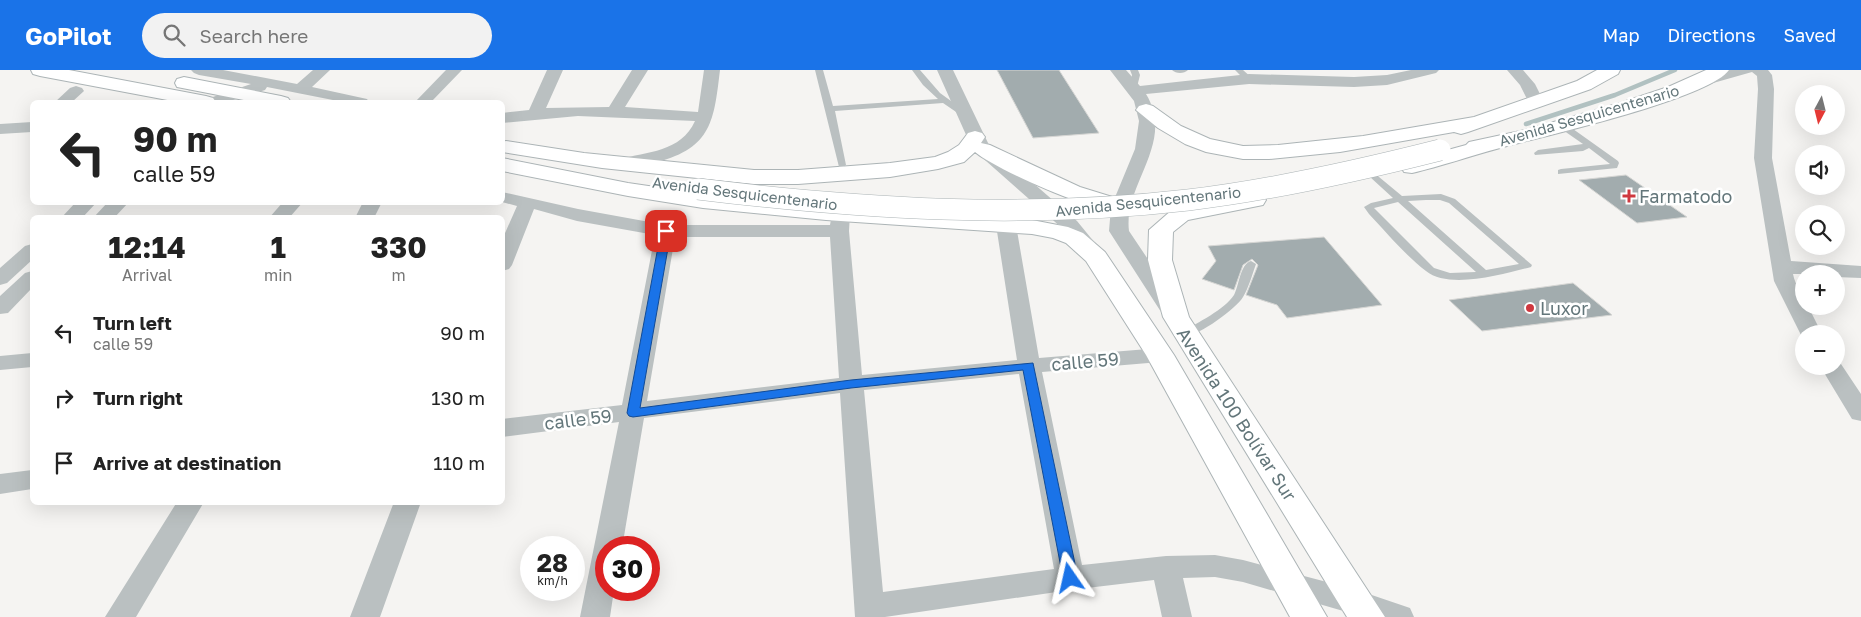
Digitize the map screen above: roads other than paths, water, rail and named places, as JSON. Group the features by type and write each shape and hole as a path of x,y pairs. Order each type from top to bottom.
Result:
{"main road":[{"path":"40,70 181,100"},
{"path":"125,70 237,98 279,94"},
{"name":"Avenida Sesquicentenario","path":"505,146 584,159 762,198 842,205 1004,211 1083,209 1189,200 1252,191 1365,169 1430,146 1478,122 1584,85 1611,70"},
{"name":"Avenida Sesquicentenario","path":"1430,146 1495,143 1563,126 1659,97 1699,82 1720,70"},
{"path":"1146,110 1174,132 1228,151 1262,152 1330,148 1478,122"},
{"path":"584,159 754,177 798,177 890,170 938,162 956,156 979,143 1020,168 1065,188 1181,214 1414,166 1495,143"},
{"name":"Avenida Sesquicentenario","path":"505,158 701,185"},
{"path":"505,165 662,195 752,206 840,223 1006,225 1061,232 1085,243"},
{"path":"1181,214 1161,230 1160,260 1181,326"},
{"name":"Avenida 100 Bolívar Sur","path":"1085,243 1096,256 1160,355 1309,617"},
{"name":"Avenida 100 Bolívar Sur","path":"1181,326 1362,610"}],"street":[{"path":"300,89 322,70"},
{"path":"425,100 454,70"},
{"path":"536,113 555,70"},
{"path":"615,110 640,70"},
{"path":"625,163 675,152 697,133 704,117 712,70"},
{"path":"945,70 979,143 1070,225 1085,243"},
{"path":"1118,70 1134,89 1146,110 1145,138 1141,159 1123,200"},
{"path":"1515,70 1528,84 1536,102"},
{"path":"1699,82 1746,70"},
{"path":"1759,70 1764,75 1766,89 1763,158 1784,281 1806,325"},
{"path":"204,71 279,94 300,89 352,100"},
{"path":"1134,89 1244,75 1354,82 1388,80 1425,71"},
{"path":"65,100 76,91"},
{"path":"505,118 536,113 615,110 704,117"},
{"path":"3,131 30,127"},
{"path":"505,198 554,210 666,231 840,223 870,612 1070,578 1166,567 1215,566 1243,571 1292,585 1362,610 1399,617"},
{"name":"Avenida 100 Bolívar Sur","path":"1123,200 1118,220 1120,231 1181,326"},
{"path":"505,258 528,202"},
{"path":"73,215 85,205"},
{"path":"105,215 117,205"},
{"path":"281,215 291,205"},
{"path":"1006,225 1028,366 1070,578"},
{"path":"610,536 666,231"},
{"path":"0,279 30,252"},
{"path":"1782,266 1861,272"},
{"path":"0,308 30,279"},
{"name":"calle 59","path":"505,428 851,384 1160,355"},
{"path":"0,363 30,360"},
{"path":"1837,375 1861,413"},
{"path":"0,484 30,480"},
{"path":"120,617 189,505"},
{"path":"365,617 407,505"},
{"path":"1166,567 1177,617"},
{"path":"594,617 597,601"}],"lane":[{"path":"820,70 842,165"},
{"path":"916,70 926,85 943,101 965,114"},
{"path":"1134,70 1136,75 1134,89"},
{"path":"1176,70 1184,70"},
{"path":"830,109 943,101"},
{"path":"1561,172 1614,166 1616,163 1563,126"},
{"path":"1538,153 1583,148 1589,144"},
{"path":"1373,175 1484,274"},
{"path":"1437,197 1452,201 1528,265 1484,274 1449,278 1440,276 1430,270 1369,207 1374,204 1401,200 1437,197"},
{"path":"1181,326 1218,315 1238,297 1251,264"}],"waterway":[{"path":"1526,124 1615,95 1675,70"}],"place":[{"name":"Farmatodo","path":"1629,196"},
{"name":"Luxor","path":"1530,308"}]}
